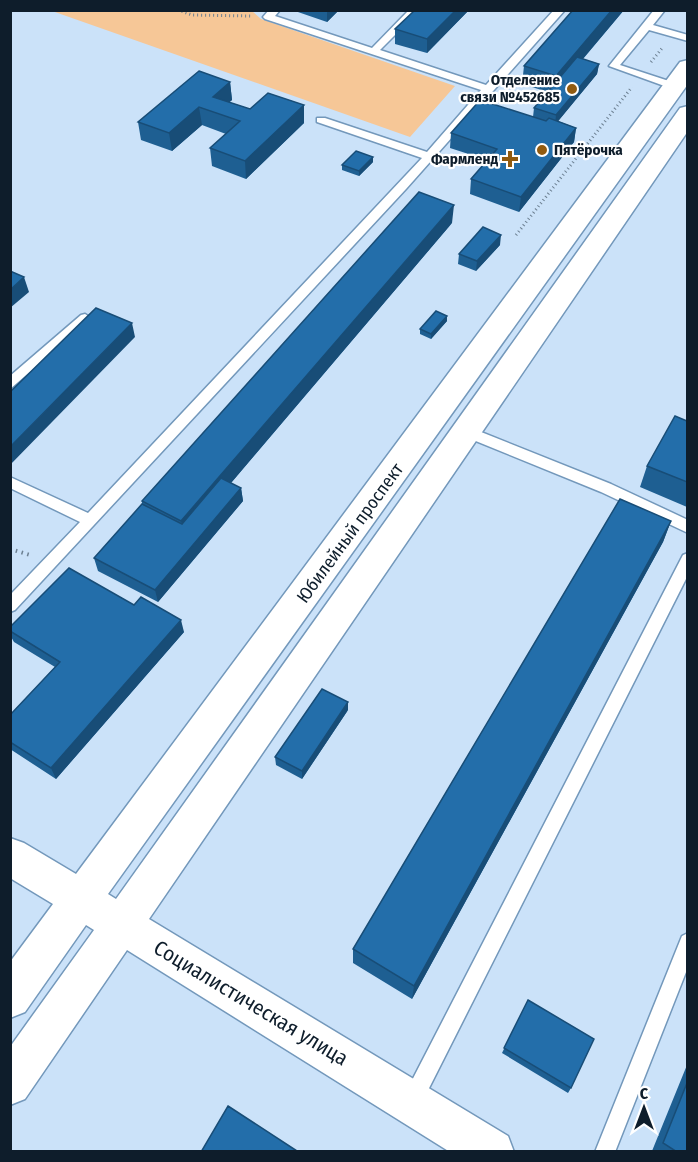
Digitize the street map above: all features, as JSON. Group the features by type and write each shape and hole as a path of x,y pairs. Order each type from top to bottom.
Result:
{"main road":[{"path":"10,1084 466,431 685,99"},
{"name":"Юбилейный проспект","path":"10,997 685,99"},
{"name":"Социалистическая улица","path":"10,856 492,1152"}],"lane":[{"path":"373,52 415,10"},
{"path":"10,606 92,521 560,10"},
{"path":"660,10 614,66 641,75 685,99"},
{"path":"269,12 373,52 488,89"},
{"path":"647,26 687,38"},
{"path":"321,120 428,156"},
{"path":"10,384 85,318"},
{"path":"466,431 606,488 687,527"},
{"path":"10,482 92,521"},
{"path":"412,1101 687,559"},
{"path":"604,1152 687,942"}],"path":[{"path":"178,10 192,15 269,12"},
{"path":"516,235 674,34"}],"shaded area":[{"path":"52,11 252,11 261,19 455,86 410,137"}],"building":[{"path":"415,10 456,10 427,39 395,29"},
{"path":"573,10 612,10 556,76 524,66"},
{"path":"577,57 599,64 556,115 534,108"},
{"path":"199,71 230,82 213,97 250,109 268,93 304,105 245,161 210,148 240,121 199,107 169,133 138,122"},
{"path":"480,100 546,121 549,118 576,128 521,197 471,179 497,149 451,133"},
{"path":"356,151 373,157 359,171 342,165"},
{"path":"419,192 454,205 181,521 142,501"},
{"path":"483,227 501,235 477,261 459,254"},
{"path":"10,271 24,277 10,290"},
{"path":"96,308 132,323 10,447 10,392"},
{"path":"436,311 447,316 431,334 420,329"},
{"path":"675,416 687,421 687,482 647,466"},
{"path":"221,478 241,488 155,590 94,558 142,504 182,524"},
{"path":"620,499 671,521 414,986 353,949"},
{"path":"69,568 134,605 141,597 181,620 51,768 10,742 10,715 60,662 10,631 10,627"},
{"path":"322,689 348,702 302,771 275,757"},
{"path":"528,1000 594,1039 571,1088 504,1048"},
{"path":"687,1083 687,1152 677,1152 663,1143"},
{"path":"228,1106 297,1151 297,1152 201,1152"}],"place":[{"name":"Отделение связи №452685","path":"572,89"},
{"name":"Пятёрочка","path":"542,150"},
{"name":"Фармленд","path":"510,159"}]}
